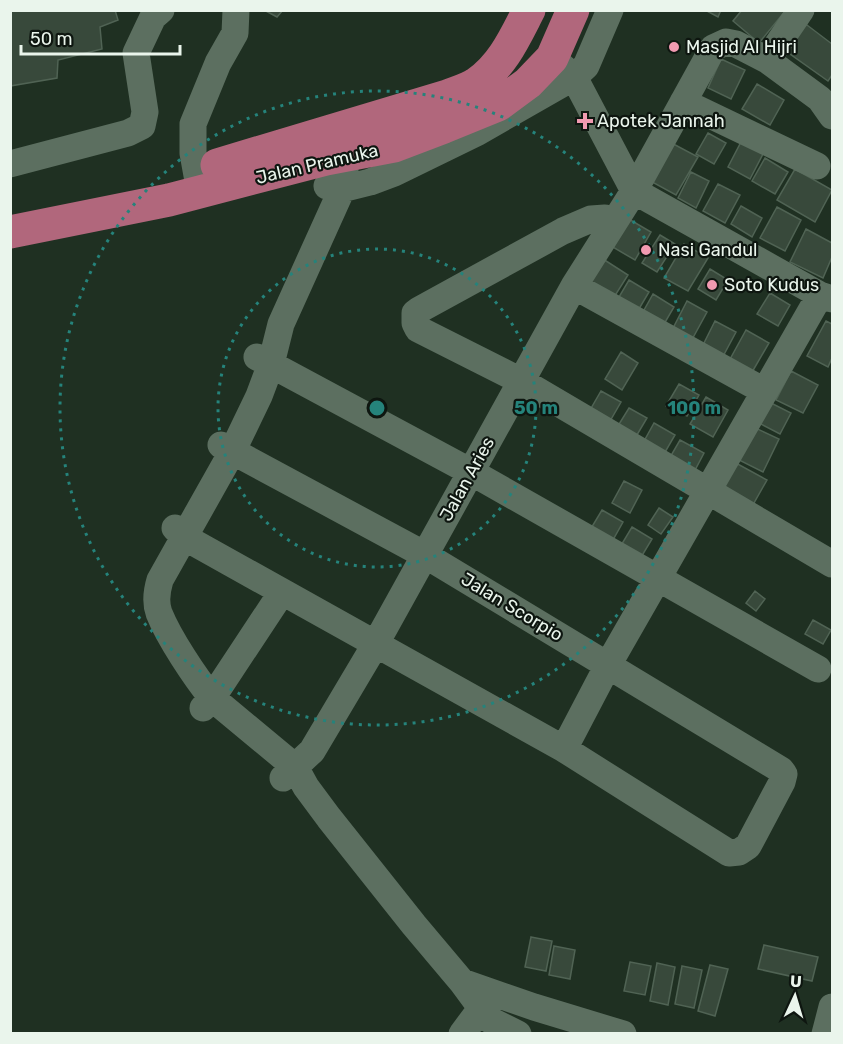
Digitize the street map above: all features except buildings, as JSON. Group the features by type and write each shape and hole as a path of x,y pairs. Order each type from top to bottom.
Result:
{"main road":[{"name":"Jalan Pramuka","path":"10,232 169,200 198,181 476,84 495,67 510,48 529,10"},
{"name":"Jalan Pramuka","path":"10,211 198,181 334,172 498,105 528,83 563,68 573,10"}],"street":[{"path":"10,164 128,133 142,126 145,112 136,52 153,17 161,10"},
{"path":"198,181 193,153 193,124 218,63 235,33 236,10"},
{"path":"179,533 564,750 608,665 764,391 826,297 634,191 563,68 586,66 610,10"},
{"path":"801,10 767,60 820,99 832,116"},
{"name":"Jalan Aries","path":"294,777 375,645 574,286 634,191 713,48 726,42 736,44 767,60"},
{"path":"683,102 817,166"},
{"path":"334,172 265,327 264,360 249,385 227,448 179,533 148,571 143,588 145,604 166,653 193,696 208,703 294,777 462,982 486,1001 623,1034"},
{"path":"615,220 591,219 563,231 416,313 415,323 418,329 521,381 832,564"},
{"path":"574,286 764,391"},
{"path":"264,360 471,472 818,669"},
{"name":"Jalan Scorpio","path":"227,448 425,555 781,770 784,774 748,846 739,852 729,853 564,750"},
{"path":"208,703 282,592"},
{"path":"462,1034 486,1001"},
{"path":"486,1001 490,1020 518,1034"},
{"path":"825,1034 832,1008"}],"place":[{"name":"Masjid Al Hijri","path":"674,47"},
{"name":"Apotek Jannah","path":"585,121"},
{"name":"Nasi Gandul","path":"646,250"},
{"name":"Soto Kudus","path":"712,285"}]}
